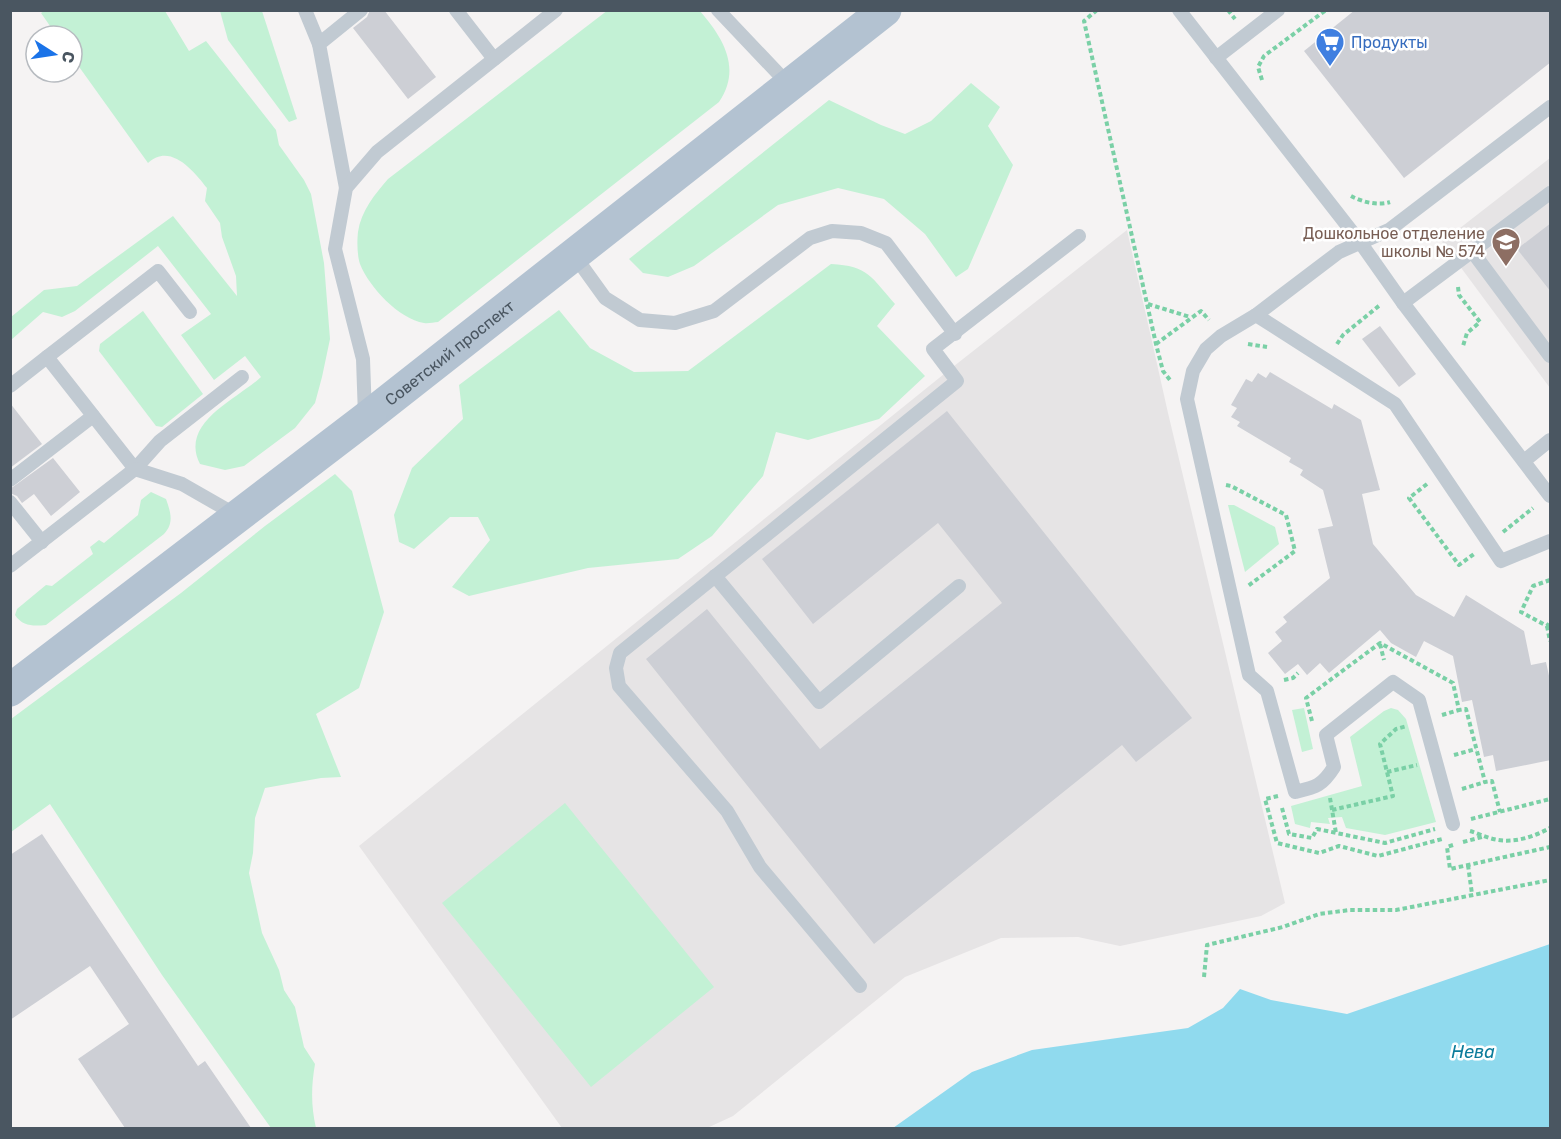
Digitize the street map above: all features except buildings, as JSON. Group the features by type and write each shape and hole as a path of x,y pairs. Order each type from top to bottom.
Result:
{"main road":[{"name":"Советский проспект","path":"10,690 365,419 885,10"}],"lane":[{"path":"305,10 319,44 346,188 335,249 363,359 365,419"},
{"path":"319,44 361,10"},
{"path":"456,10 494,59"},
{"path":"346,188 376,152 556,10"},
{"path":"718,10 790,86"},
{"path":"1179,10 1360,242 1403,303 1551,496"},
{"path":"1216,58 1278,10"},
{"path":"1455,831 1419,700 1393,682 1326,735 1334,767 1318,786 1295,792 1267,691 1249,675 1187,399 1194,371 1206,349 1221,336 1256,315 1339,252 1389,230 1551,107"},
{"path":"1403,303 1551,193"},
{"path":"574,255 605,298 640,320 675,323 714,312 810,238 832,231 861,233 886,243 955,334"},
{"path":"860,986 760,867 727,812 619,686 616,668 620,653 957,381 933,349 1079,236"},
{"path":"1472,251 1551,356"},
{"path":"10,386 158,271 190,312"},
{"path":"1256,315 1395,404 1501,561 1551,541"},
{"path":"47,357 135,469 182,484 238,516"},
{"path":"10,566 135,469 160,441 242,377"},
{"path":"10,480 93,416"},
{"path":"1524,461 1551,440"},
{"path":"10,502 42,542"},
{"path":"715,576 819,702 959,586"}],"path":[{"path":"1096,10 1084,21 1163,371 1187,399"},
{"path":"1268,88 1261,79 1258,67 1264,56 1326,10"},
{"path":"1346,188 1352,197 1368,202 1385,204 1396,199"},
{"path":"1450,268 1460,279 1457,285 1459,295 1480,322 1467,333 1462,344 1464,351"},
{"path":"1326,360 1343,334 1380,305 1373,296"},
{"path":"1148,304 1191,317"},
{"path":"1239,347 1247,344 1266,347 1276,353"},
{"path":"1430,482 1409,498 1459,565 1533,508"},
{"path":"1220,485 1231,486 1286,515 1294,551 1245,589 1242,577"},
{"path":"1551,580 1533,586 1521,612 1549,624 1551,641"},
{"path":"1380,643 1384,660"},
{"path":"1380,643 1453,683 1459,710"},
{"path":"1314,728 1306,698 1380,643"},
{"path":"1263,686 1273,669 1280,681 1293,678 1298,673"},
{"path":"1332,810 1393,796 1380,744 1396,729 1459,710 1466,709 1485,782"},
{"path":"1327,778 1336,833"},
{"path":"1460,790 1492,781 1500,812"},
{"path":"1275,786 1289,834 1312,838 1317,829 1386,843 1455,831 1472,831 1497,841 1533,836 1551,828"},
{"path":"1278,796 1265,799 1277,843 1319,853 1339,846 1378,856 1455,831 1500,812 1551,799"},
{"path":"1447,848 1450,869 1551,847"},
{"path":"1468,865 1472,895"},
{"path":"1204,977 1207,945 1283,927 1319,914 1350,910 1396,910 1551,880"}],"shaded area":[{"name":"Дошкольное отделение школы № 574","path":"1550,158 1550,388 1442,242"},
{"path":"1127,230 1168,413 1285,903 1261,916 1120,946 1078,937 1001,938 905,977 733,1116 707,1128 562,1128 359,846 949,370"}],"green space":[{"path":"608,10 700,11 716,32 727,54 729,77 719,102 438,322 424,323 414,320 395,309 370,282 358,256 358,232 369,203 388,179"},
{"path":"44,11 165,11 189,51 206,41 276,130 279,145 311,194 324,263 330,339 322,377 315,403 295,428 244,466 225,470 200,464 196,449 197,436 213,414 261,377 245,356 214,380 181,335 211,314 158,246 75,311 62,317 43,312 11,340 11,317 44,290 77,286 173,216 237,296 236,276 222,237 220,223 205,201 207,188 188,167 173,157 156,157 148,163 84,74 84,24 49,24 41,13"},
{"path":"220,11 262,11 297,119 289,122 228,40"},
{"path":"971,83 1000,107 988,126 1013,165 968,269 956,277 925,234 884,199 838,188 778,205 694,266 668,277 643,273 629,259 829,100 905,134 931,121"},
{"path":"831,264 862,270 895,304 877,326 925,376 879,419 808,440 776,432 763,476 712,536 678,559 588,568 469,596 452,587 490,540 478,517 450,517 414,549 399,542 394,515 412,468 463,419 459,385 559,310 590,348 634,372 688,371"},
{"path":"143,311 203,394 162,427 156,426 99,351 100,344"},
{"path":"335,474 352,491 384,612 359,688 316,714 341,777 321,778 265,788 255,818 253,853 249,873 262,933 279,970 284,990 295,1007 304,1047 315,1064 312,1096 316,1128 271,1128 162,975 50,804 11,832 11,719 181,593"},
{"path":"151,492 166,499 168,504 170,522 164,534 46,625 29,625 18,619 15,615 17,609 46,585 52,586 93,554 90,547 99,540 104,543 138,515 141,500"},
{"path":"1228,505 1234,505 1275,527 1279,544 1245,572"},
{"path":"1304,708 1313,749 1302,752 1292,710"},
{"path":"1391,708 1398,710 1406,719 1436,822 1385,835 1346,828 1342,817 1328,818 1330,824 1311,822 1310,828 1295,824 1291,806 1362,786 1350,737"},
{"path":"565,803 714,987 591,1087 442,903"}],"water":[{"name":"Нева","path":"1550,944 1550,1128 893,1128 972,1072 1032,1050 1188,1028 1223,1008 1240,989 1271,1000 1347,1014"}],"place":[{"name":"Продукты","path":"1330,68"},
{"name":"Дошкольное отделение школы № 574","path":"1506,268"}]}
